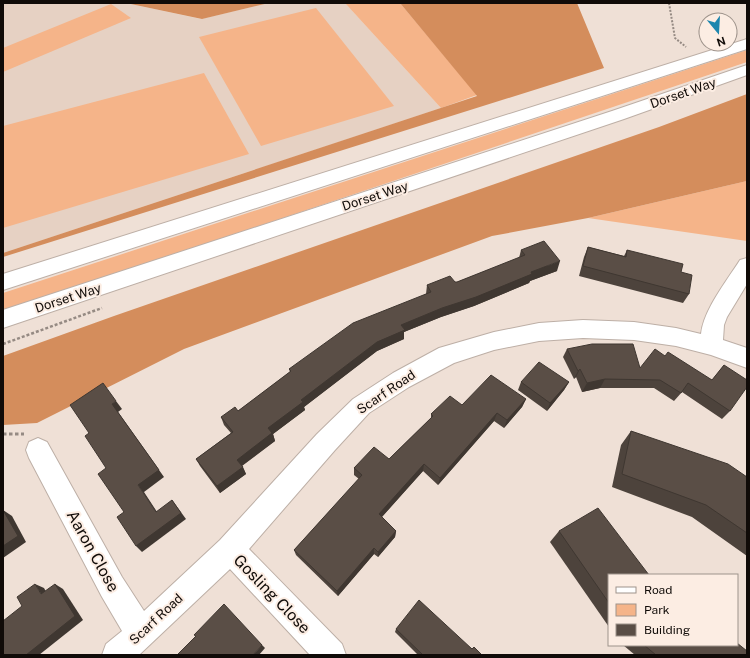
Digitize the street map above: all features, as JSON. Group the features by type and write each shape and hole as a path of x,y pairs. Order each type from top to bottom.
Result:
{"main road":[{"name":"Dorset Way","path":"3,282 747,44"},
{"name":"Dorset Way","path":"3,319 618,115 747,70"},
{"path":"711,346 713,325 717,315 747,266"},
{"name":"Scarf Road","path":"116,655 141,634 230,550 326,442 361,406 401,380 447,356 494,341 539,332 583,329 634,331 676,337 711,346 747,358"},
{"name":"Aaron Close","path":"48,458 112,587 141,634"},
{"name":"Gosling Close","path":"230,550 331,655"}],"path":[{"path":"669,3 675,38 678,42 688,48"}],"shaded area":[{"path":"3,3 126,3 201,19 269,3 345,3 441,108 3,253"},
{"path":"126,3 269,3 202,19"},
{"path":"400,3 577,3 604,68 3,257 3,253 477,96"},
{"path":"747,94 747,181 588,218 492,236 184,349 37,423 3,425 3,356 659,127"}],"green space":[{"path":"345,3 400,3 477,95 441,108"},
{"path":"111,4 131,18 3,72 3,48"},
{"path":"316,8 394,106 261,146 199,37"},
{"path":"747,50 747,62 3,312 3,293"},
{"path":"204,73 249,154 3,228 3,126"},
{"path":"747,181 747,241 588,218"}],"building":[{"path":"544,241 560,261 531,272 532,274 476,297 442,308 401,325 405,330 377,342 301,400 303,402 268,428 272,433 237,460 243,467 217,486 196,459 233,432 221,417 235,407 238,411 291,371 289,369 353,323 431,292 427,285 450,276 455,282 457,282 525,255 521,250"},
{"path":"588,247 626,257 627,250 683,264 681,272 692,275 689,294 583,266"},
{"path":"592,344 633,344 640,368 655,349 665,356 668,352 712,380 724,365 747,380 747,387 730,411 688,383 681,393 660,380 605,379 587,383 580,369 578,371 567,349"},
{"path":"539,362 569,382 550,403 521,382"},
{"path":"491,375 526,399 507,420 497,413 440,478 424,464 379,514 396,531 378,552 374,548 337,591 294,550 362,475 354,468 374,447 389,459 433,416 431,414 450,396 462,405"},
{"path":"103,383 116,401 112,404 159,470 138,485 156,512 172,500 181,513 136,546 117,517 124,512 98,474 106,468 85,436 89,433 70,405"},
{"path":"631,431 728,464 747,477 747,533 706,505 622,474"},
{"path":"598,508 648,574 608,574 608,602 559,531"},
{"path":"3,510 18,536 3,546"},
{"path":"35,584 41,594 55,584 75,616 26,655 3,655 3,621 22,606 17,597"},
{"path":"419,600 472,649 474,647 482,655 423,655 396,629"},
{"path":"224,604 262,645 253,655 177,655 196,636 194,635"},
{"path":"738,644 747,651 747,655 656,655 645,646 738,646"}]}
